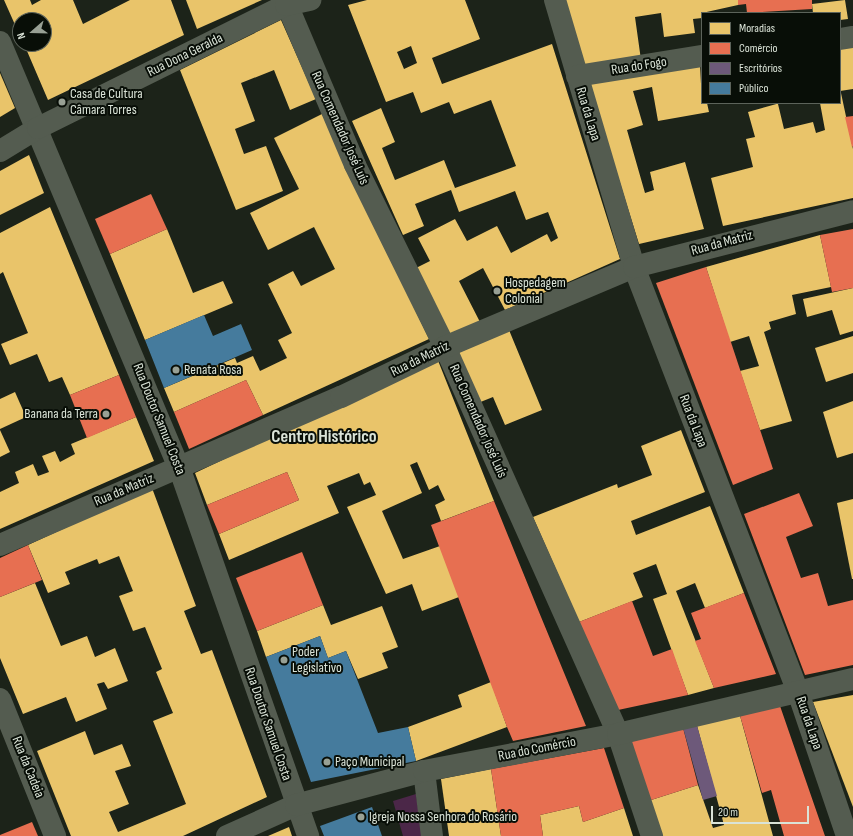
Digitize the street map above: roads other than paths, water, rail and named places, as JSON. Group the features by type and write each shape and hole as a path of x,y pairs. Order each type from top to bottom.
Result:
{"street":[{"name":"Rua Dona Geralda","path":"0,151 38,128 285,3 310,0"},
{"name":"Rua da Lapa","path":"554,0 634,267 798,692 847,836"},
{"name":"Rua Comendador José Luís","path":"285,3 355,165 445,347 618,734 652,836"},
{"path":"841,39 853,38"},
{"name":"Rua Doutor Samuel Costa","path":"0,42 38,128 179,466 308,836"},
{"name":"Rua do Fogo","path":"576,76 701,56"},
{"name":"Rua da Matriz","path":"0,545 179,466 341,397 445,347 634,267 853,211"},
{"name":"Rua do Comércio","path":"227,836 296,805 424,771 618,734 853,679"},
{"name":"Rua da Cadeia","path":"0,699 55,836"},
{"path":"424,771 432,836"}],"place":[{"name":"Casa de Cultura Câmara Torres","path":"62,102"},
{"name":"Hospedagem Colonial","path":"497,291"},
{"name":"Renata Rosa","path":"176,370"},
{"name":"Banana da Terra","path":"106,414"},
{"name":"Poder Legislativo","path":"284,660"},
{"name":"Paço Municipal","path":"327,762"},
{"name":"Igreja Nossa Senhora do Rosário","path":"361,817"}],"district":[{"name":"Centro Histórico","path":"324,437"}]}
